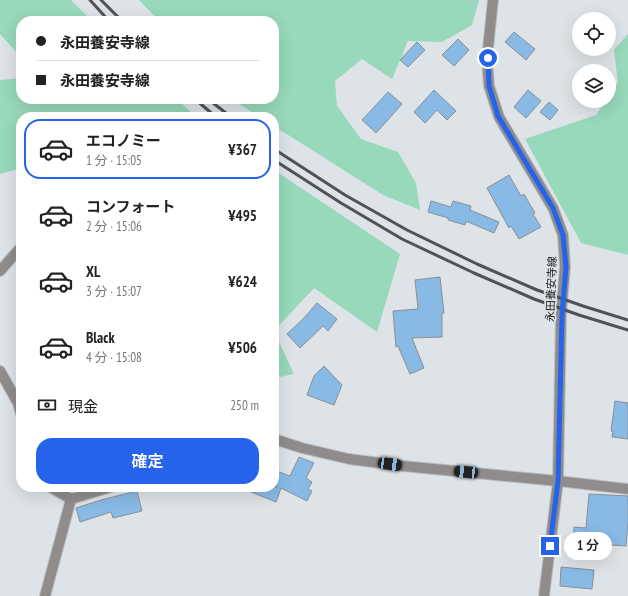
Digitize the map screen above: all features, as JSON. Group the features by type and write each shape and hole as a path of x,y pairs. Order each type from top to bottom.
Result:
{"street":[{"name":"永田養安寺線","path":"493,0 488,58 489,86 498,116 553,208 563,235 566,267 562,315 558,481 544,596"},
{"path":"0,271 16,253"},
{"path":"0,371 16,399"},
{"path":"279,441 302,448 349,459 628,489"},
{"path":"59,492 71,499 94,492"},
{"path":"45,596 71,499"}],"green space":[{"path":"0,0 71,0 87,16 16,16 16,52 0,34"},
{"path":"139,0 479,0 472,25 442,42 408,41 392,79 362,59 335,81 337,106 361,139 398,152 416,183 420,210 383,195 279,129 279,112 252,112 239,104 279,104 279,16 154,16"},
{"path":"628,34 628,255 581,243 525,139 596,115 601,108 616,108 616,86 618,83 615,56 616,56 616,48"},
{"path":"16,78 16,104 182,104 191,112 16,112 16,169 0,174 0,80"},
{"path":"279,173 400,254 377,332 314,288 279,326"},
{"path":"279,342 294,374 279,377"}],"building":[{"path":"514,32 535,49 526,60 505,42"},
{"path":"458,39 469,50 454,66 442,55"},
{"path":"417,42 425,50 408,67 400,60"},
{"path":"434,90 456,111 447,120 437,110 425,123 414,112"},
{"path":"528,90 541,101 526,118 514,107"},
{"path":"388,92 402,104 376,133 362,120"},
{"path":"549,102 558,110 550,120 540,112"},
{"path":"509,175 521,196 524,194 541,227 519,239 511,226 509,228 487,188"},
{"path":"431,201 451,207 453,201 471,206 470,210 499,222 494,233 466,221 465,225 448,220 448,218 428,212"},
{"path":"440,277 444,313 442,313 442,337 412,338 424,368 410,374 398,346 396,347 393,311 418,309 415,280"},
{"path":"317,303 337,319 328,331 323,326 300,348 287,334"},
{"path":"324,366 342,385 334,405 307,395 314,376"},
{"path":"615,401 628,403 628,439 612,437 613,431 611,431"},
{"path":"299,457 314,463 306,478 312,482 308,489 312,491 307,501 281,488 276,502 251,492 279,492 279,472 290,476"},
{"path":"137,492 142,511 113,518 111,512 80,522 76,508 101,500"},
{"path":"589,494 628,496 626,546 595,544 594,549 573,547 574,527 586,528"},
{"path":"561,567 594,570 592,589 560,586"}],"railway":[{"path":"90,0 104,16"},
{"path":"101,0 117,16"},
{"path":"201,104 210,112"},
{"path":"214,104 225,112"},
{"path":"279,152 345,195 407,230 477,264 537,290 628,320"},
{"path":"279,163 341,203 402,239 534,299 628,330"}],"route":[{"path":"488,58 489,86 498,116 553,208 563,235 566,267 562,315 558,481 550,546"}]}
